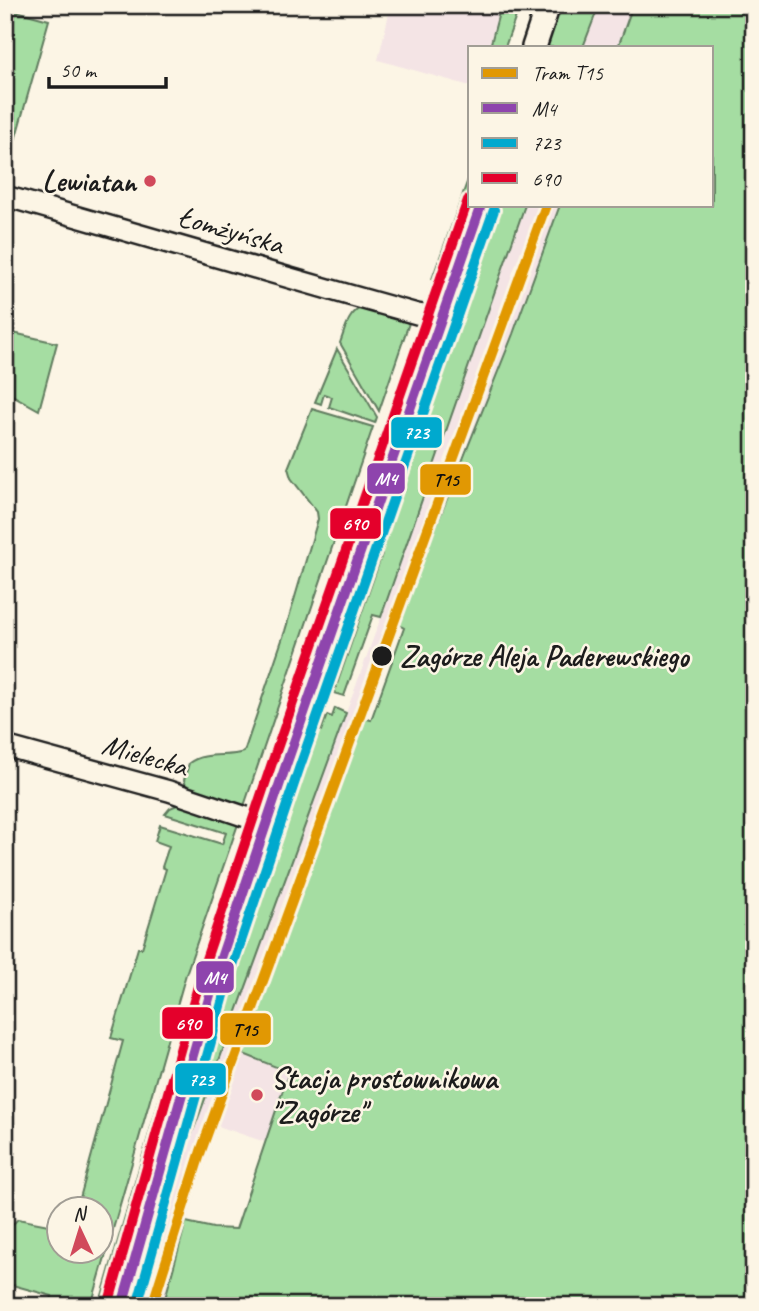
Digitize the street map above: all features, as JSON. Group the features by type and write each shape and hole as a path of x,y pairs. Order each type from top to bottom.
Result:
{"street":[{"path":"534,46 548,5"},
{"name":"Łomżyńska","path":"5,196 417,314 442,318"},
{"path":"122,1306 217,970 481,206"},
{"name":"Mielecka","path":"5,746 169,792 267,824"}],"shaded area":[{"path":"391,5 512,5 498,46 468,46 468,85 378,60"},
{"path":"599,5 633,5 618,46 583,46"},
{"path":"525,206 560,206 513,334 397,624 241,1053 290,1072 265,1142 215,1125 163,1306 140,1306 186,1151 381,617"}],"green space":[{"path":"501,5 520,5 505,46 490,46"},
{"path":"560,5 599,5 583,46 545,46"},
{"path":"633,5 754,5 754,1306 163,1306 186,1222 213,1228 236,1229 289,1072 241,1053 363,718 371,720 404,628 397,624 513,334 560,206 714,206 714,46 618,46"},
{"path":"5,8 49,20 8,165 5,165"},
{"path":"468,180 470,206 444,286 432,279"},
{"path":"490,206 525,206 381,617 373,615 344,696 334,693 382,554 374,550"},
{"path":"361,308 409,323 379,411 340,343 350,318"},
{"path":"9,332 57,343 39,410 5,391 5,345"},
{"path":"337,349 377,417 375,423 329,407 332,397 324,394 321,404 315,402"},
{"path":"312,409 373,427 243,809 187,788 184,780 189,763 195,759 244,752 285,631 318,519 317,512 291,478 288,468"},
{"path":"370,466 380,469 352,542 344,540"},
{"path":"340,550 349,552 266,800 252,808"},
{"path":"371,560 375,561 332,680 334,656"},
{"path":"335,708 346,713 180,1173 176,1170 173,1159 203,1049 288,787 316,732 321,731 327,715 332,717"},
{"path":"177,805 186,806 238,824 186,974 116,1219 116,1196 81,1196 123,1041 111,1038 138,948 142,948 166,869 162,867 169,846 155,841 160,825 222,844 226,833 165,814"},
{"path":"245,831 250,840 113,1306 99,1306 111,1266 116,1266 116,1247"},
{"path":"175,1189 139,1306 130,1306 163,1194"},
{"path":"18,1219 46,1224 46,1266 102,1266 91,1306 50,1306 52,1296 5,1283 6,1240"}],"tram line":[{"name":"T15","path":"152,1306 201,1151 546,206"}],"transit line":[{"name":"690","path":"109,1302 204,965 468,200"},
{"name":"M4","path":"122,1306 217,970 481,206"},
{"name":"723","path":"137,1306 230,974 494,210"}],"place":[{"name":"Lewiatan","path":"150,181"},
{"name":"Zagórze Aleja Paderewskiego","path":"382,656"},
{"name":"Stacja prostownikowa \"Zagórze\"","path":"257,1095"}]}
